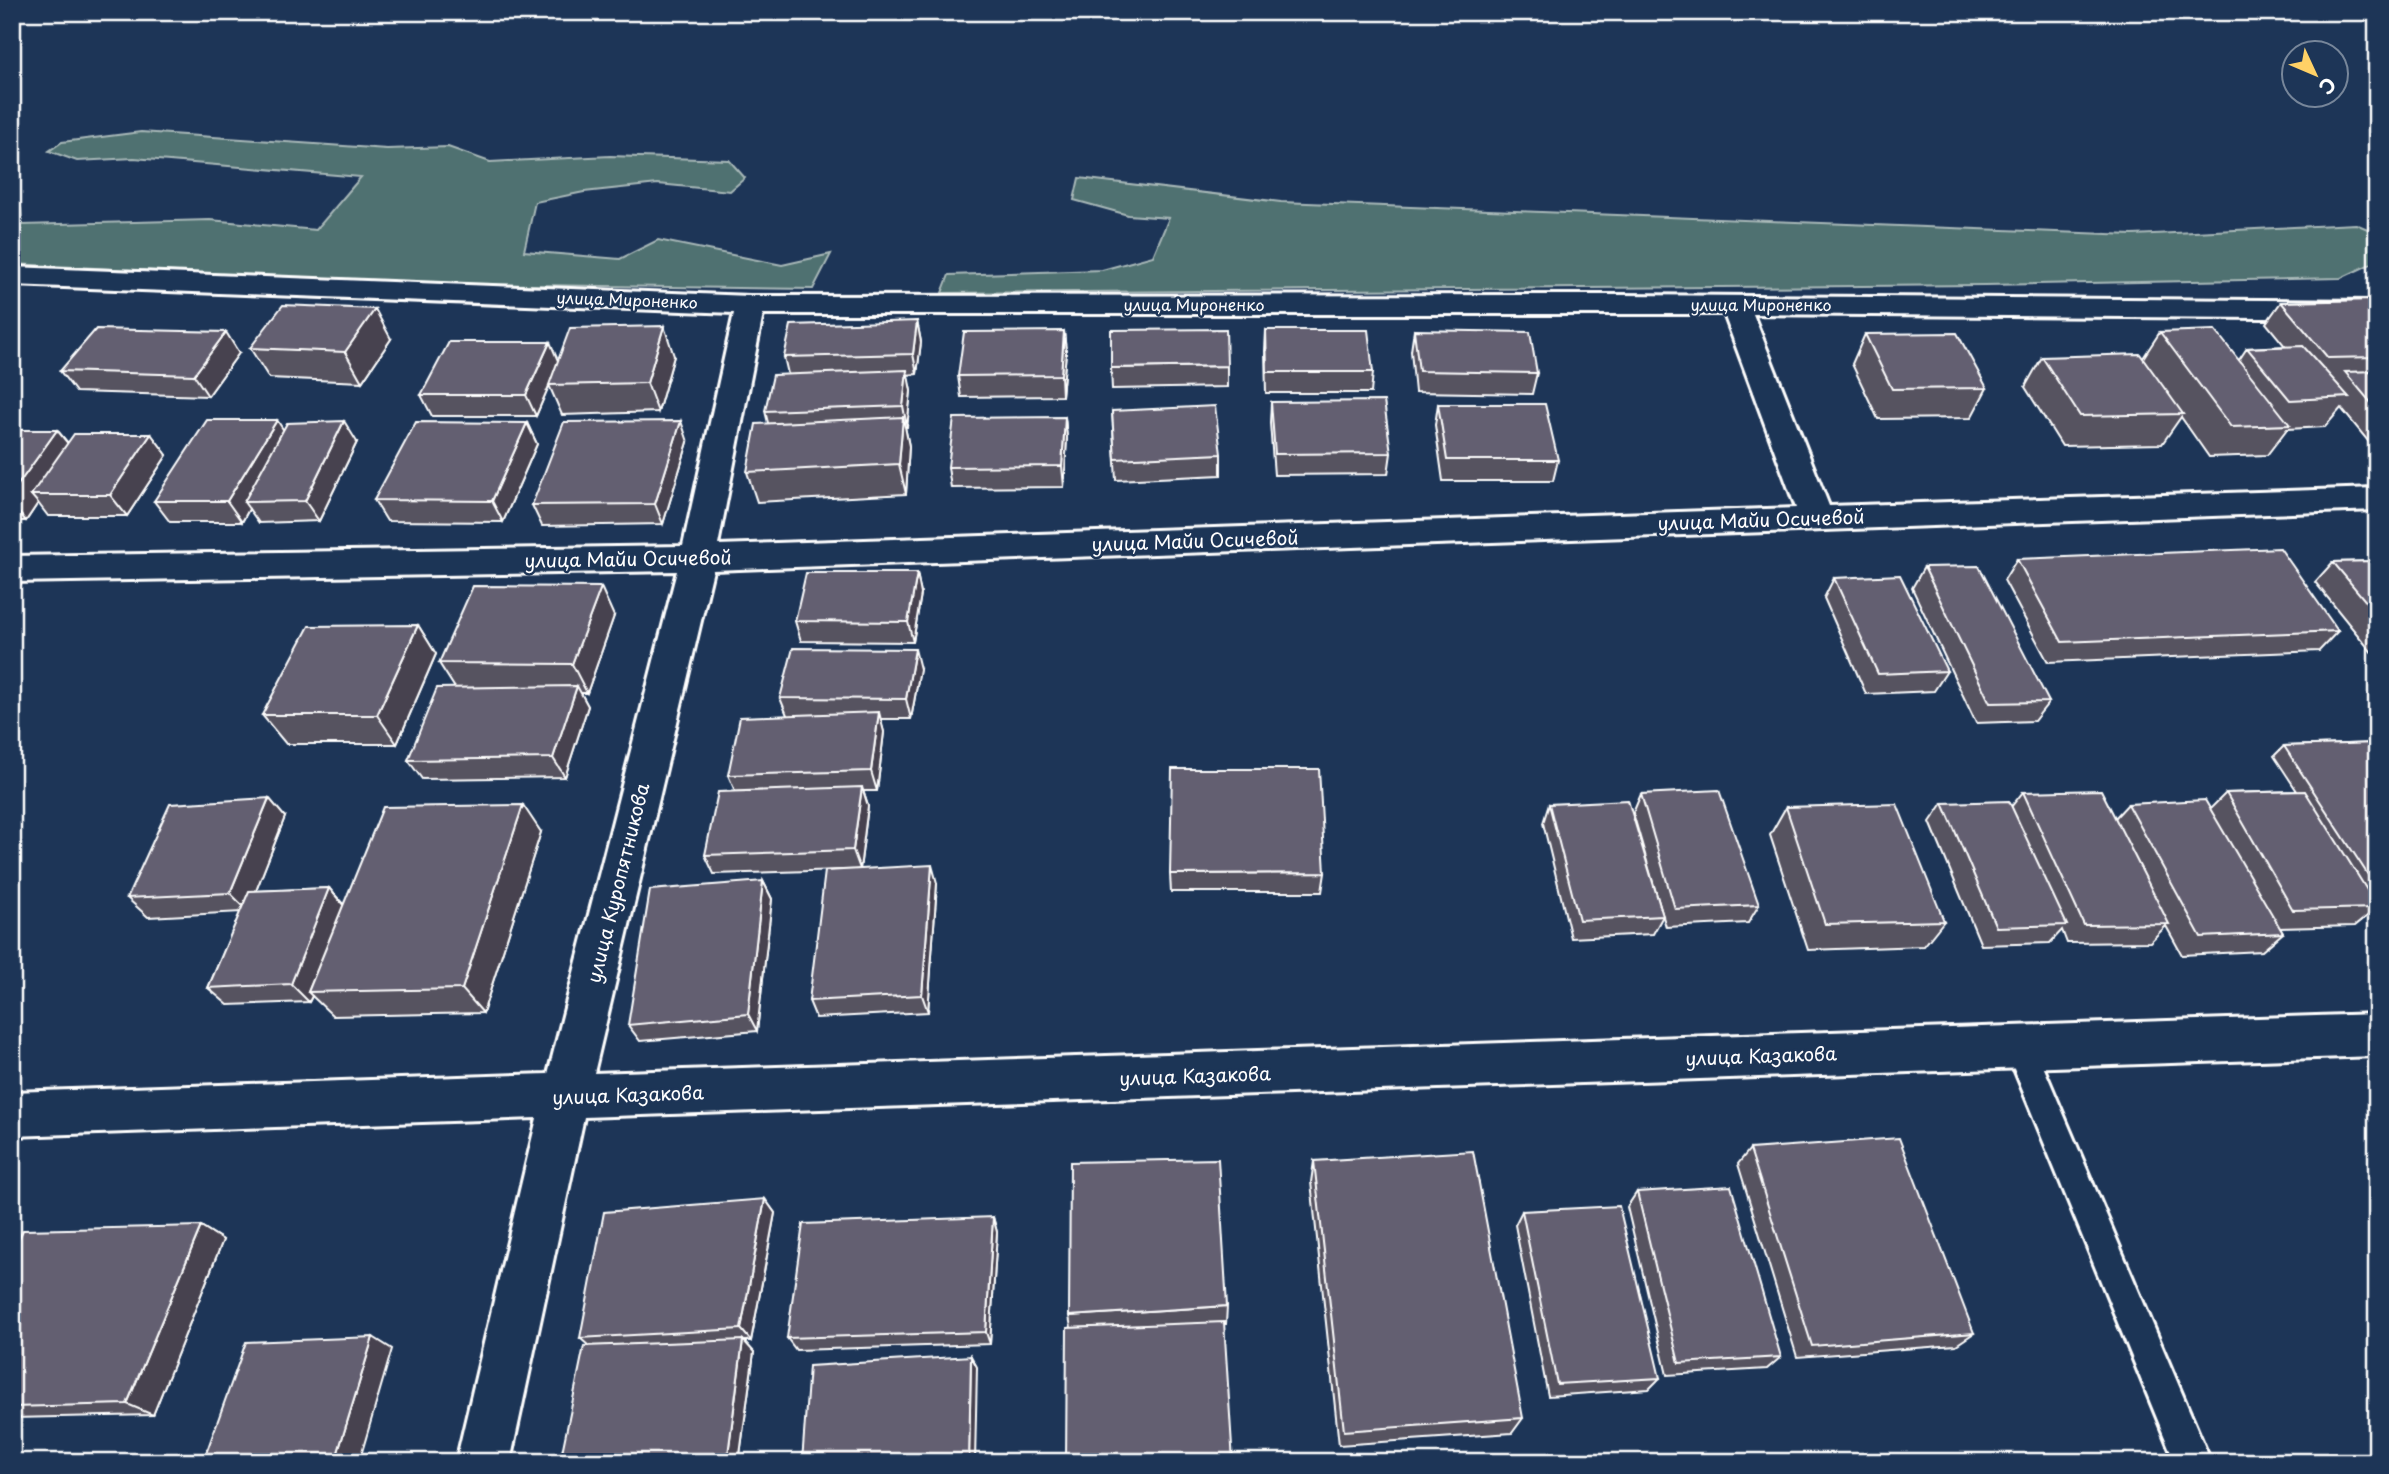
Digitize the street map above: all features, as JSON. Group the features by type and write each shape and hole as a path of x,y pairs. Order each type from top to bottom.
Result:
{"street":[{"name":"улица Мироненко","path":"12,276 750,305 1735,305 2377,310"},
{"name":"улица Куропятникова","path":"483,1462 565,1097 698,558 750,305"},
{"path":"1735,305 1817,518"},
{"name":"улица Майи Осичевой","path":"12,569 698,558 2377,499"},
{"name":"улица Казакова","path":"12,1114 2377,1035"}],"lane":[{"path":"2020,1047 2193,1462"}],"green space":[{"path":"141,132 387,149 448,147 490,162 610,156 729,160 745,178 730,191 658,184 584,192 535,202 524,251 620,259 658,240 782,265 831,254 813,289 399,283 12,264 12,209 21,209 22,225 210,220 316,230 361,177 134,158 77,161 49,151 62,142"},
{"path":"1079,178 1281,202 2133,235 2356,224 2377,233 2377,261 2341,278 1985,285 942,293 949,275 1102,270 1153,256 1169,218 1128,215 1074,200"}],"building":[{"path":"2377,300 2377,357 2328,358 2281,302"},
{"path":"283,305 375,309 345,352 250,348"},
{"path":"917,321 913,354 784,357 791,325"},
{"path":"664,326 647,383 549,385 570,328"},
{"path":"96,329 226,332 194,375 60,371"},
{"path":"1226,329 1227,366 1111,368 1111,330"},
{"path":"1266,330 1368,330 1373,372 1267,372"},
{"path":"1414,330 1530,332 1537,373 1419,371"},
{"path":"2215,330 2290,425 2231,427 2160,332"},
{"path":"1064,331 1061,375 958,376 964,332"},
{"path":"1957,333 1987,388 1892,389 1865,334"},
{"path":"449,342 550,342 526,395 421,395"},
{"path":"2303,346 2349,397 2290,400 2247,348"},
{"path":"2140,354 2183,414 2080,416 2042,357"},
{"path":"907,370 903,406 765,411 773,375"},
{"path":"2377,371 2377,410 2345,372"},
{"path":"1384,401 1391,453 1275,454 1271,402"},
{"path":"1438,404 1545,404 1558,460 1447,460"},
{"path":"1215,406 1221,454 1115,459 1112,411"},
{"path":"903,417 899,464 747,472 756,424"},
{"path":"1065,417 1062,466 948,467 954,418"},
{"path":"207,420 277,420 227,501 154,501"},
{"path":"344,421 305,501 244,502 287,423"},
{"path":"681,421 655,504 532,505 564,422"},
{"path":"416,422 527,423 492,501 374,500"},
{"path":"12,430 57,430 12,493"},
{"path":"74,434 151,434 110,495 31,495"},
{"path":"2280,548 2338,631 2062,642 2017,559"},
{"path":"2377,561 2377,615 2333,562"},
{"path":"1979,566 2049,702 1990,703 1924,567"},
{"path":"806,573 917,573 908,622 795,621"},
{"path":"1900,575 1947,671 1878,674 1834,578"},
{"path":"473,586 601,587 572,664 439,663"},
{"path":"418,625 377,715 262,715 309,626"},
{"path":"793,648 915,649 906,699 780,698"},
{"path":"577,686 553,758 408,760 437,688"},
{"path":"879,712 871,771 728,775 740,717"},
{"path":"2377,743 2377,881 2372,881 2284,746"},
{"path":"1172,769 1319,769 1325,873 1170,874"},
{"path":"862,787 853,850 705,855 718,792"},
{"path":"1719,790 1759,905 1675,909 1641,794"},
{"path":"2101,790 2169,924 2084,925 2023,792"},
{"path":"2305,791 2377,908 2293,910 2226,793"},
{"path":"269,798 230,893 127,898 170,804"},
{"path":"1628,800 1663,916 1579,920 1549,804"},
{"path":"2205,800 2283,933 2201,937 2128,804"},
{"path":"2009,801 2067,925 1996,927 1943,803"},
{"path":"1897,804 1944,921 1825,924 1786,807"},
{"path":"523,805 462,989 308,992 383,807"},
{"path":"932,865 922,995 809,1001 825,871"},
{"path":"763,881 748,1014 628,1025 650,890"},
{"path":"329,888 291,984 208,988 249,891"},
{"path":"1899,1138 1974,1333 1812,1346 1750,1149"},
{"path":"1473,1151 1523,1418 1344,1431 1314,1161"},
{"path":"1218,1159 1227,1306 1069,1316 1070,1162"},
{"path":"1731,1186 1781,1357 1679,1363 1637,1192"},
{"path":"765,1199 741,1329 580,1338 604,1212"},
{"path":"1619,1206 1660,1378 1557,1384 1522,1211"},
{"path":"993,1217 986,1332 787,1338 803,1224"},
{"path":"201,1226 127,1404 12,1407 12,1253 23,1230"},
{"path":"1224,1322 1233,1462 1066,1462 1067,1328"},
{"path":"373,1337 335,1462 203,1462 246,1342"},
{"path":"743,1340 727,1462 560,1462 584,1346"},
{"path":"971,1356 969,1462 802,1462 809,1366"}]}
